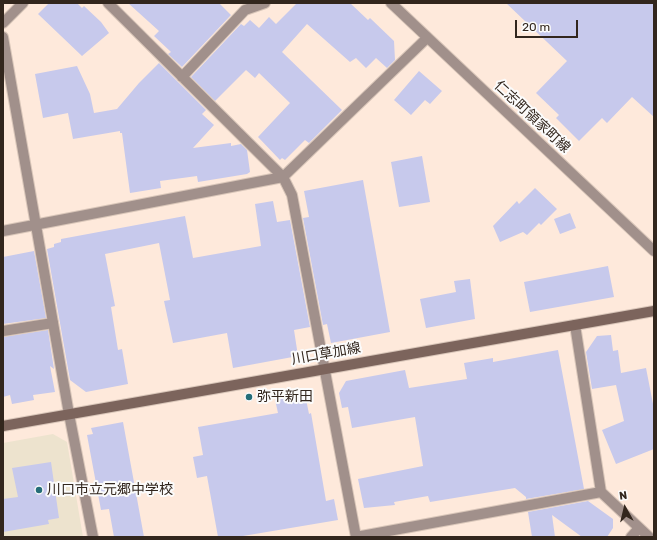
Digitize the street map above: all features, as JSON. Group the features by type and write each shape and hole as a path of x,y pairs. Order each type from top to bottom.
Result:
{"main road":[{"name":"川口草加線","path":"3,426 324,368 654,311"}],"street":[{"path":"3,23 23,3"},
{"path":"108,3 283,177 292,195 356,537 601,492"},
{"path":"182,77 245,10 265,3"},
{"name":"仁志町領家町線","path":"391,3 654,251"},
{"path":"3,37 69,414 93,537"},
{"path":"3,232 283,177 427,38"},
{"path":"3,331 53,322"},
{"path":"575,325 601,492 649,537"},
{"path":"632,537 639,528"}],"shaded area":[{"name":"川口市立元郷中学校","path":"53,434 67,442 83,537 3,537 3,443"}],"building":[{"path":"49,3 77,3 82,8 84,6 101,22 109,33 82,56 38,14"},
{"path":"128,3 219,3 231,15 182,67 168,54 171,52 154,36 159,31"},
{"path":"297,3 350,3 368,20 370,18 394,41 395,60 387,68 376,58 366,68 356,58 350,62 307,24 282,52 342,110 309,143 305,140 285,160 282,158 280,160 258,137 290,103 259,73 255,78 246,70 215,101 191,77 241,24 244,26 250,20 259,28 269,17 276,24"},
{"path":"506,3 654,3 654,117 632,97 607,123 602,118 579,141 556,118 559,115 536,93 567,61"},
{"path":"159,63 206,110 202,114 214,125 193,148 231,143 231,146 241,144 247,150 250,172 247,174 198,182 197,176 160,181 161,188 130,193 122,133 120,133 120,131 73,139 68,113 43,118 35,74 77,66 90,94 94,113 117,109 139,83"},
{"path":"419,71 442,91 430,104 425,100 411,115 394,100"},
{"path":"422,156 430,202 399,207 391,162"},
{"path":"363,180 390,332 331,343 327,324 323,325 303,218 309,217 304,191"},
{"path":"535,188 557,209 541,225 539,223 527,235 523,232 500,242 493,226 517,201 519,204"},
{"path":"273,201 277,222 290,220 310,327 294,330 298,356 233,368 227,333 173,343 164,301 170,300 159,243 105,254 115,306 111,307 118,350 122,349 128,384 86,392 70,380 47,249 54,247 54,244 61,242 61,239 185,216 193,258 261,246 255,204"},
{"path":"570,213 576,228 560,234 554,219"},
{"path":"34,251 46,318 3,324 3,257"},
{"path":"608,266 614,297 530,312 524,282"},
{"path":"470,279 475,319 426,328 420,299 456,292 454,281"},
{"path":"48,330 54,369 50,366 55,392 33,395 34,400 12,404 10,395 3,397 3,337"},
{"path":"611,335 613,351 618,350 621,373 646,368 654,409 654,449 616,464 602,430 624,421 616,385 592,389 586,352 597,336"},
{"path":"558,350 584,489 526,499 526,497 515,488 430,502 428,496 394,502 395,505 364,508 358,479 423,466 415,417 352,428 348,407 342,408 339,393 346,381 405,370 409,388 467,379 464,363 493,358 493,362"},
{"path":"304,389 309,414 311,413 326,501 334,499 338,520 237,537 218,537 207,476 197,478 193,457 203,455 198,427 278,413 274,395"},
{"path":"123,422 144,537 114,537 109,509 101,510 87,435 93,434 91,428"},
{"path":"51,462 59,518 48,520 49,524 3,532 3,499 18,497 12,468"},
{"path":"588,501 613,519 613,528 607,537 582,537 552,515 555,537 532,537 528,512"}],"place":[{"name":"弥平新田","path":"249,397"},
{"name":"川口市立元郷中学校","path":"39,490"}]}
